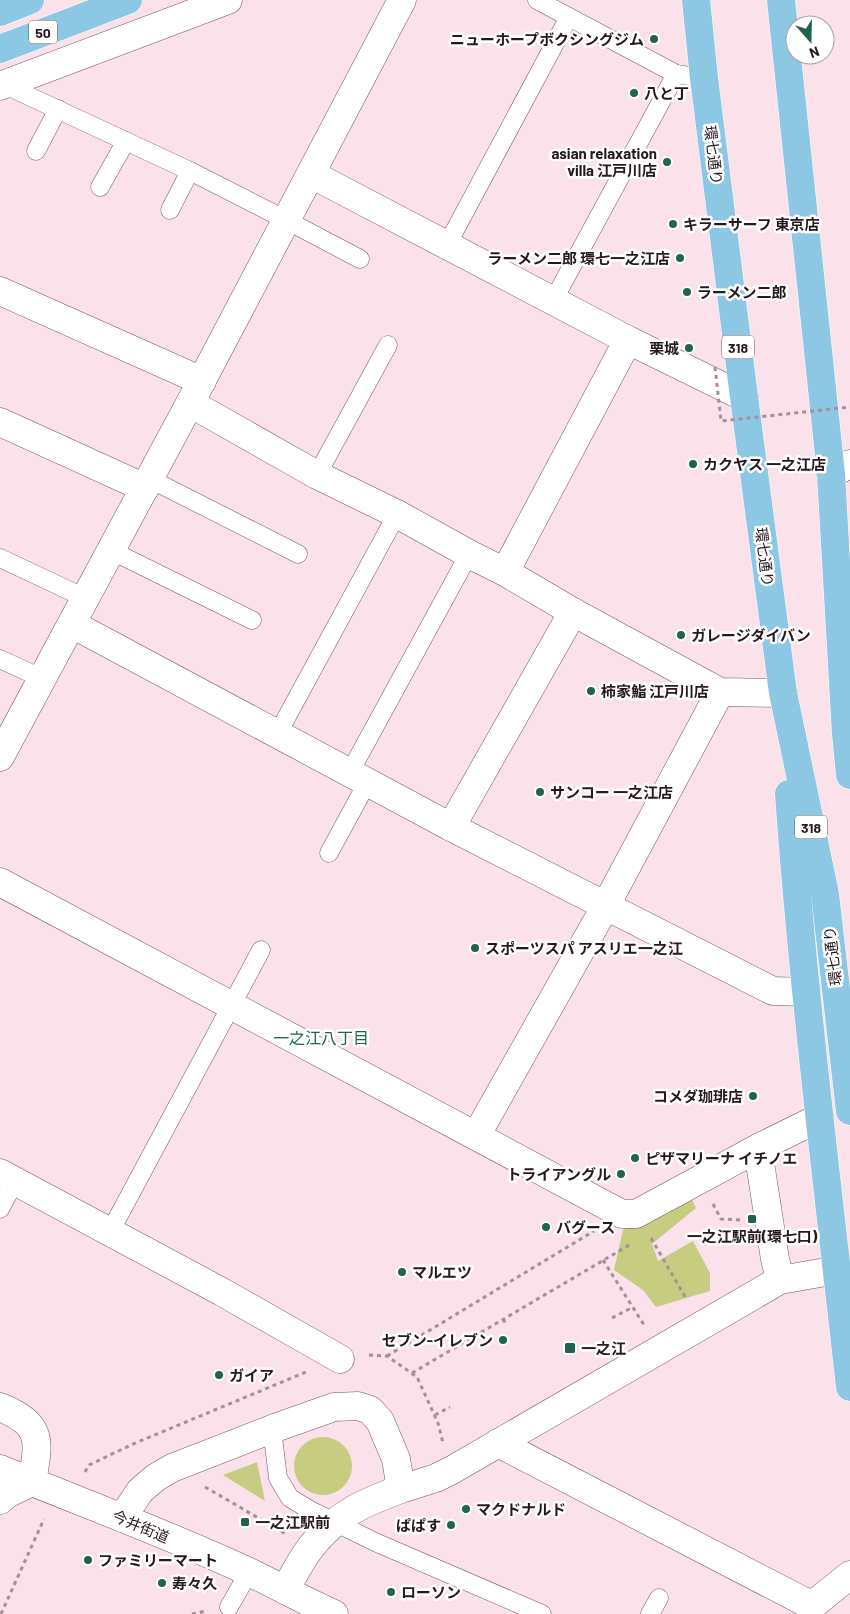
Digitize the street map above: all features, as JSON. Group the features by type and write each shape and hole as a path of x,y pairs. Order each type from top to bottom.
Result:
{"main road":[{"name":"50","path":"0,12 30,0"},
{"name":"50","path":"0,48 128,0"},
{"name":"環七通り","path":"696,0 744,397 783,693 825,894 850,1111"},
{"path":"781,0 841,469 850,584"},
{"path":"841,469 846,734 850,775"},
{"path":"783,693 797,903 819,1118 850,1387"}],"street":[{"path":"2,85 228,0"},
{"path":"0,757 196,392 402,0"},
{"path":"311,174 628,340 744,397"},
{"path":"0,291 196,392 317,475 397,514 505,572 573,612 720,692 783,693"},
{"path":"505,572 628,340"},
{"path":"0,422 147,483"},
{"path":"451,828 573,612"},
{"path":"72,624 278,733 451,828 773,991 806,992"},
{"path":"476,1136 605,906 720,692"},
{"path":"0,882 476,1136 629,1222 760,1146 819,1118"},
{"path":"760,1146 760,1163 774,1259 780,1280"},
{"path":"8,1177 222,1292 340,1359"},
{"path":"285,1590 311,1548 334,1522 352,1510 371,1500 436,1478 452,1470 780,1280 837,1270"},
{"path":"122,1518 140,1492 155,1478 172,1468 334,1406 358,1406 370,1410 380,1421 396,1459 401,1489"},
{"path":"0,1407 28,1422 37,1438 32,1482 7,1494 0,1500"},
{"path":"498,1443 803,1601 815,1609 850,1575"},
{"name":"今井街道","path":"0,1469 249,1572 306,1602 334,1614"}],"lane":[{"path":"537,0 676,74 704,78"},
{"path":"448,245 569,17"},
{"path":"554,301 676,74"},
{"path":"2,85 190,171 360,259"},
{"path":"36,151 58,109"},
{"path":"100,187 126,141"},
{"path":"170,210 190,171"},
{"path":"317,475 388,346"},
{"path":"147,483 298,554"},
{"path":"278,733 397,514"},
{"path":"112,550 252,620"},
{"path":"328,853 359,777 469,554"},
{"path":"0,558 85,598"},
{"path":"0,659 43,678"},
{"path":"110,1232 261,950"},
{"path":"0,1209 8,1177"},
{"path":"272,1429 278,1478 290,1498 310,1510 384,1546 542,1614"},
{"path":"229,1607 249,1572"},
{"path":"650,1614 658,1598"}],"path":[{"path":"715,367 721,421 850,407"},
{"path":"710,1199 721,1219 743,1220"},
{"path":"412,1373 635,1241 629,1222"},
{"path":"629,1222 702,1326"},
{"path":"387,1356 629,1222"},
{"path":"603,1260 645,1327"},
{"path":"612,1318 632,1306"},
{"path":"503,1319 508,1326"},
{"path":"434,1415 450,1406"},
{"path":"200,1484 287,1535"},
{"path":"1,1614 45,1516"}],"green space":[{"path":"688,1191 696,1208 652,1244 658,1261 693,1241 710,1273 710,1291 656,1307 643,1290 614,1270 623,1230"},
{"path":"323,1437 334,1439 347,1450 352,1466 350,1477 339,1490 323,1495 312,1493 299,1482 294,1466 296,1455 307,1442"},
{"path":"257,1462 265,1501 223,1475"}],"place":[{"name":"ニューホープボクシングジム","path":"654,39"},
{"name":"八と丁","path":"634,93"},
{"name":"asian relaxation villa 江戸川店","path":"667,162"},
{"name":"キラーサーフ 東京店","path":"673,224"},
{"name":"ラーメン二郎 環七一之江店","path":"680,258"},
{"name":"ラーメン二郎","path":"687,292"},
{"name":"栗城","path":"689,348"},
{"name":"カクヤス 一之江店","path":"693,464"},
{"name":"ガレージダイバン","path":"681,635"},
{"name":"柿家鮨 江戸川店","path":"591,691"},
{"name":"サンコー 一之江店","path":"540,792"},
{"name":"スポーツスパ アスリエ一之江","path":"475,948"},
{"name":"コメダ珈琲店","path":"753,1096"},
{"name":"ピザマリーナ イチノエ","path":"635,1158"},
{"name":"トライアングル","path":"621,1174"},
{"name":"一之江駅前(環七口)","path":"752,1219"},
{"name":"バグース","path":"546,1227"},
{"name":"マルエツ","path":"402,1272"},
{"name":"セブン-イレブン","path":"503,1340"},
{"name":"一之江","path":"570,1348"},
{"name":"ガイア","path":"219,1375"},
{"name":"マクドナルド","path":"466,1509"},
{"name":"一之江駅前","path":"245,1522"},
{"name":"ぱぱす","path":"451,1525"},
{"name":"ファミリーマート","path":"88,1560"},
{"name":"寿々久","path":"162,1583"},
{"name":"ローソン","path":"391,1592"}],"district":[{"name":"一之江八丁目","path":"321,1037"}]}
